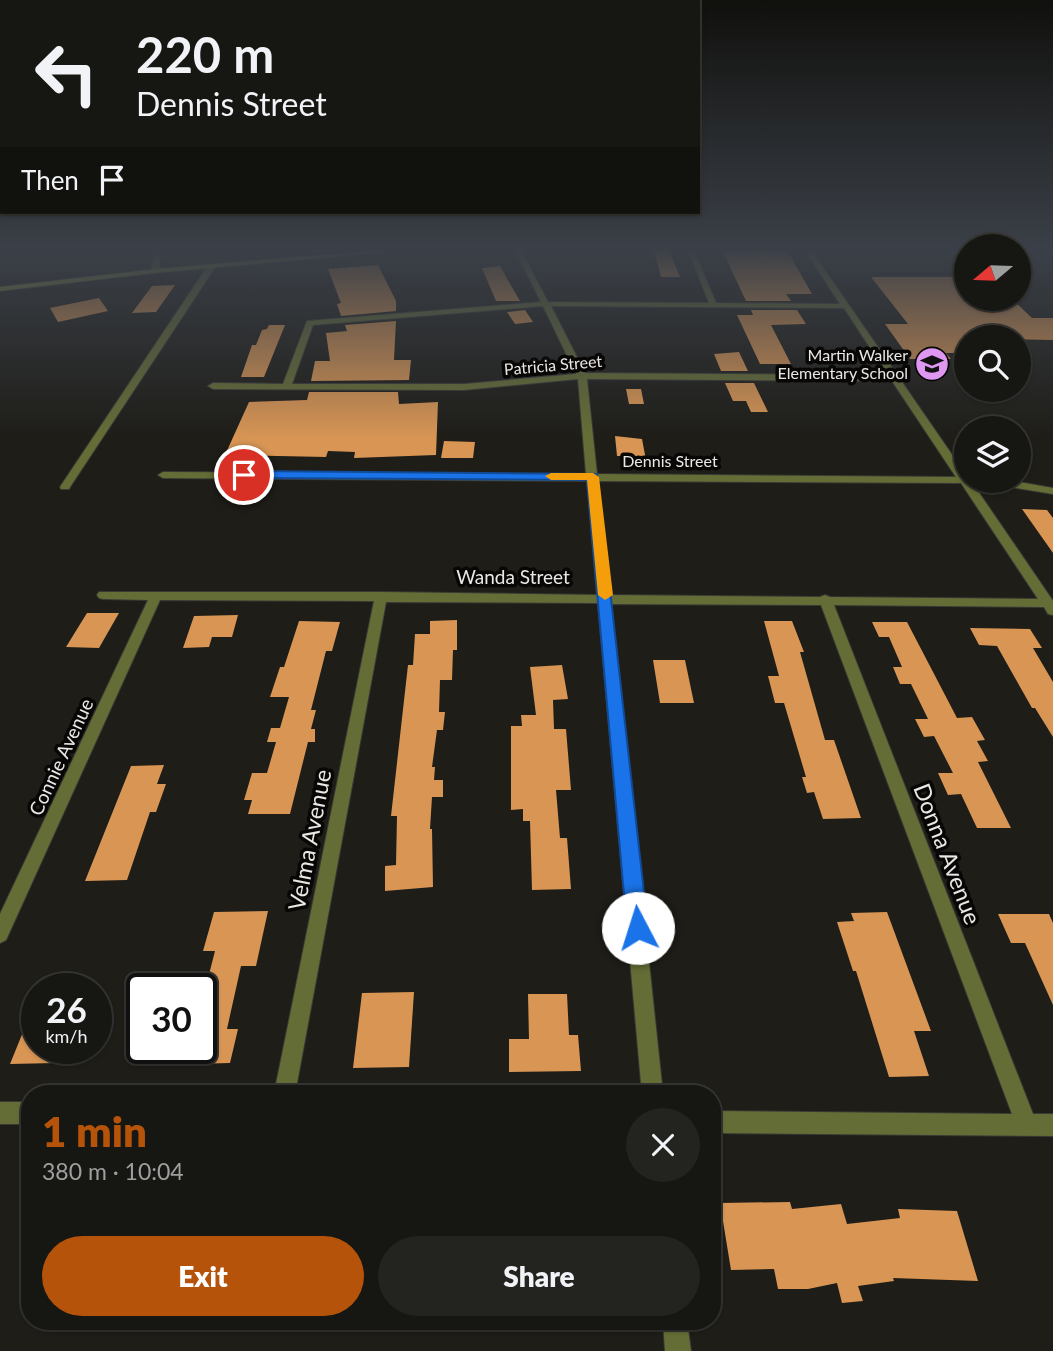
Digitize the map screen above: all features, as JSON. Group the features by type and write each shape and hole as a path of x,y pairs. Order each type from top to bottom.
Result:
{"street":[{"path":"65,487 181,313"},
{"path":"286,387 310,323 433,313"},
{"path":"549,313 582,376 606,597 652,1085"},
{"path":"852,313 954,463"},
{"name":"Patricia Street","path":"213,386 464,387 582,376 897,378"},
{"name":"Dennis Street","path":"163,475 954,479"},
{"path":"1031,487 1053,491"},
{"path":"974,493 1050,607"},
{"name":"Wanda Street","path":"103,595 606,597 1050,607"},
{"name":"Connie Avenue","path":"0,934 156,595"},
{"name":"Velma Avenue","path":"286,1085 381,596"},
{"name":"Donna Avenue","path":"825,600 1027,1125"},
{"path":"0,1113 21,1113"},
{"path":"721,1122 1053,1125"},
{"path":"676,1330 678,1351"}],"building":[{"path":"53,313 99,313 58,322"},
{"path":"340,313 373,313 341,316"},
{"path":"508,313 527,313 533,322 515,324"},
{"path":"752,313 799,313 806,324 771,325 791,364 760,364 737,315 753,315"},
{"path":"899,313 1027,313 1032,318 1053,318 1053,340 1031,339 1031,325 954,325 954,353 946,353 951,359 910,359 885,324 908,324"},
{"path":"396,321 394,360 411,360 409,380 311,381 315,361 330,361 326,333 347,331 345,325"},
{"path":"269,325 285,325 264,377 241,377 252,345 256,345 262,330"},
{"path":"739,352 748,371 721,371 714,354"},
{"path":"725,383 754,383 768,412 751,412 746,401 733,401"},
{"path":"626,389 641,389 644,404 629,404"},
{"path":"309,392 398,392 399,404 438,402 436,455 354,458 355,452 328,451 326,457 225,455 249,402 307,400"},
{"path":"615,436 642,439 646,460 627,460 627,456 617,456"},
{"path":"444,441 475,442 473,458 441,458"},
{"path":"1022,509 1047,510 1053,518 1053,553"},
{"path":"87,613 119,613 99,648 66,647"},
{"path":"238,615 232,637 212,637 209,647 183,648 194,616"},
{"path":"457,620 457,650 453,650 452,680 440,680 439,712 445,712 443,730 437,730 432,767 435,767 434,780 443,780 443,797 432,797 430,829 433,887 385,891 385,866 396,865 397,816 391,816 408,665 413,665 415,634 430,634 430,621"},
{"path":"299,621 340,622 332,651 326,651 311,710 316,710 311,729 315,729 315,742 308,742 290,814 248,814 252,800 244,800 252,773 267,773 276,742 267,742 271,728 280,728 289,697 270,697 280,667 284,667"},
{"path":"764,621 792,621 804,652 800,652 825,740 834,740 861,818 823,819 814,792 807,793 802,777 806,777 784,703 775,703 768,676 779,676"},
{"path":"872,622 907,622 957,718 972,717 985,740 977,741 988,761 978,762 1011,828 977,828 961,794 948,795 938,773 953,773 934,736 924,737 915,719 928,719 911,684 900,684 893,667 902,667 889,637 879,637"},
{"path":"970,628 1030,629 1042,648 1033,648 1053,682 1053,737 1035,708 1032,708 997,646 979,645"},
{"path":"653,660 685,660 694,703 660,703"},
{"path":"562,665 568,699 553,700 554,729 566,729 571,790 556,790 560,838 567,838 571,889 532,890 530,821 523,821 523,809 511,810 511,726 522,726 521,715 536,715 530,667"},
{"path":"164,765 157,784 166,784 156,812 150,812 127,880 85,881 131,766"},
{"path":"268,911 256,966 241,966 227,1029 238,1029 230,1063 217,1063 217,973 209,973 215,951 203,951 214,912"},
{"path":"887,912 931,1031 914,1031 929,1076 889,1077 856,971 853,971 837,922 854,921 851,913"},
{"path":"998,914 1049,914 1053,923 1053,1005 1025,943 1011,943"},
{"path":"414,992 409,1067 353,1068 362,993"},
{"path":"528,994 567,994 569,1035 578,1035 581,1071 509,1072 509,1039 529,1039"},
{"path":"21,1037 21,1064 10,1064"},
{"path":"790,1202 792,1209 841,1204 847,1224 900,1218 898,1209 957,1211 978,1281 893,1278 894,1281 858,1286 863,1301 842,1303 837,1283 808,1289 778,1289 774,1269 731,1270 721,1203"}],"slow traffic":[{"path":"551,476 593,477 605,595"}],"place":[{"name":"Martin Walker Elementary School","path":"932,364"}],"route":[{"path":"244,475 593,477 638,928"}]}
